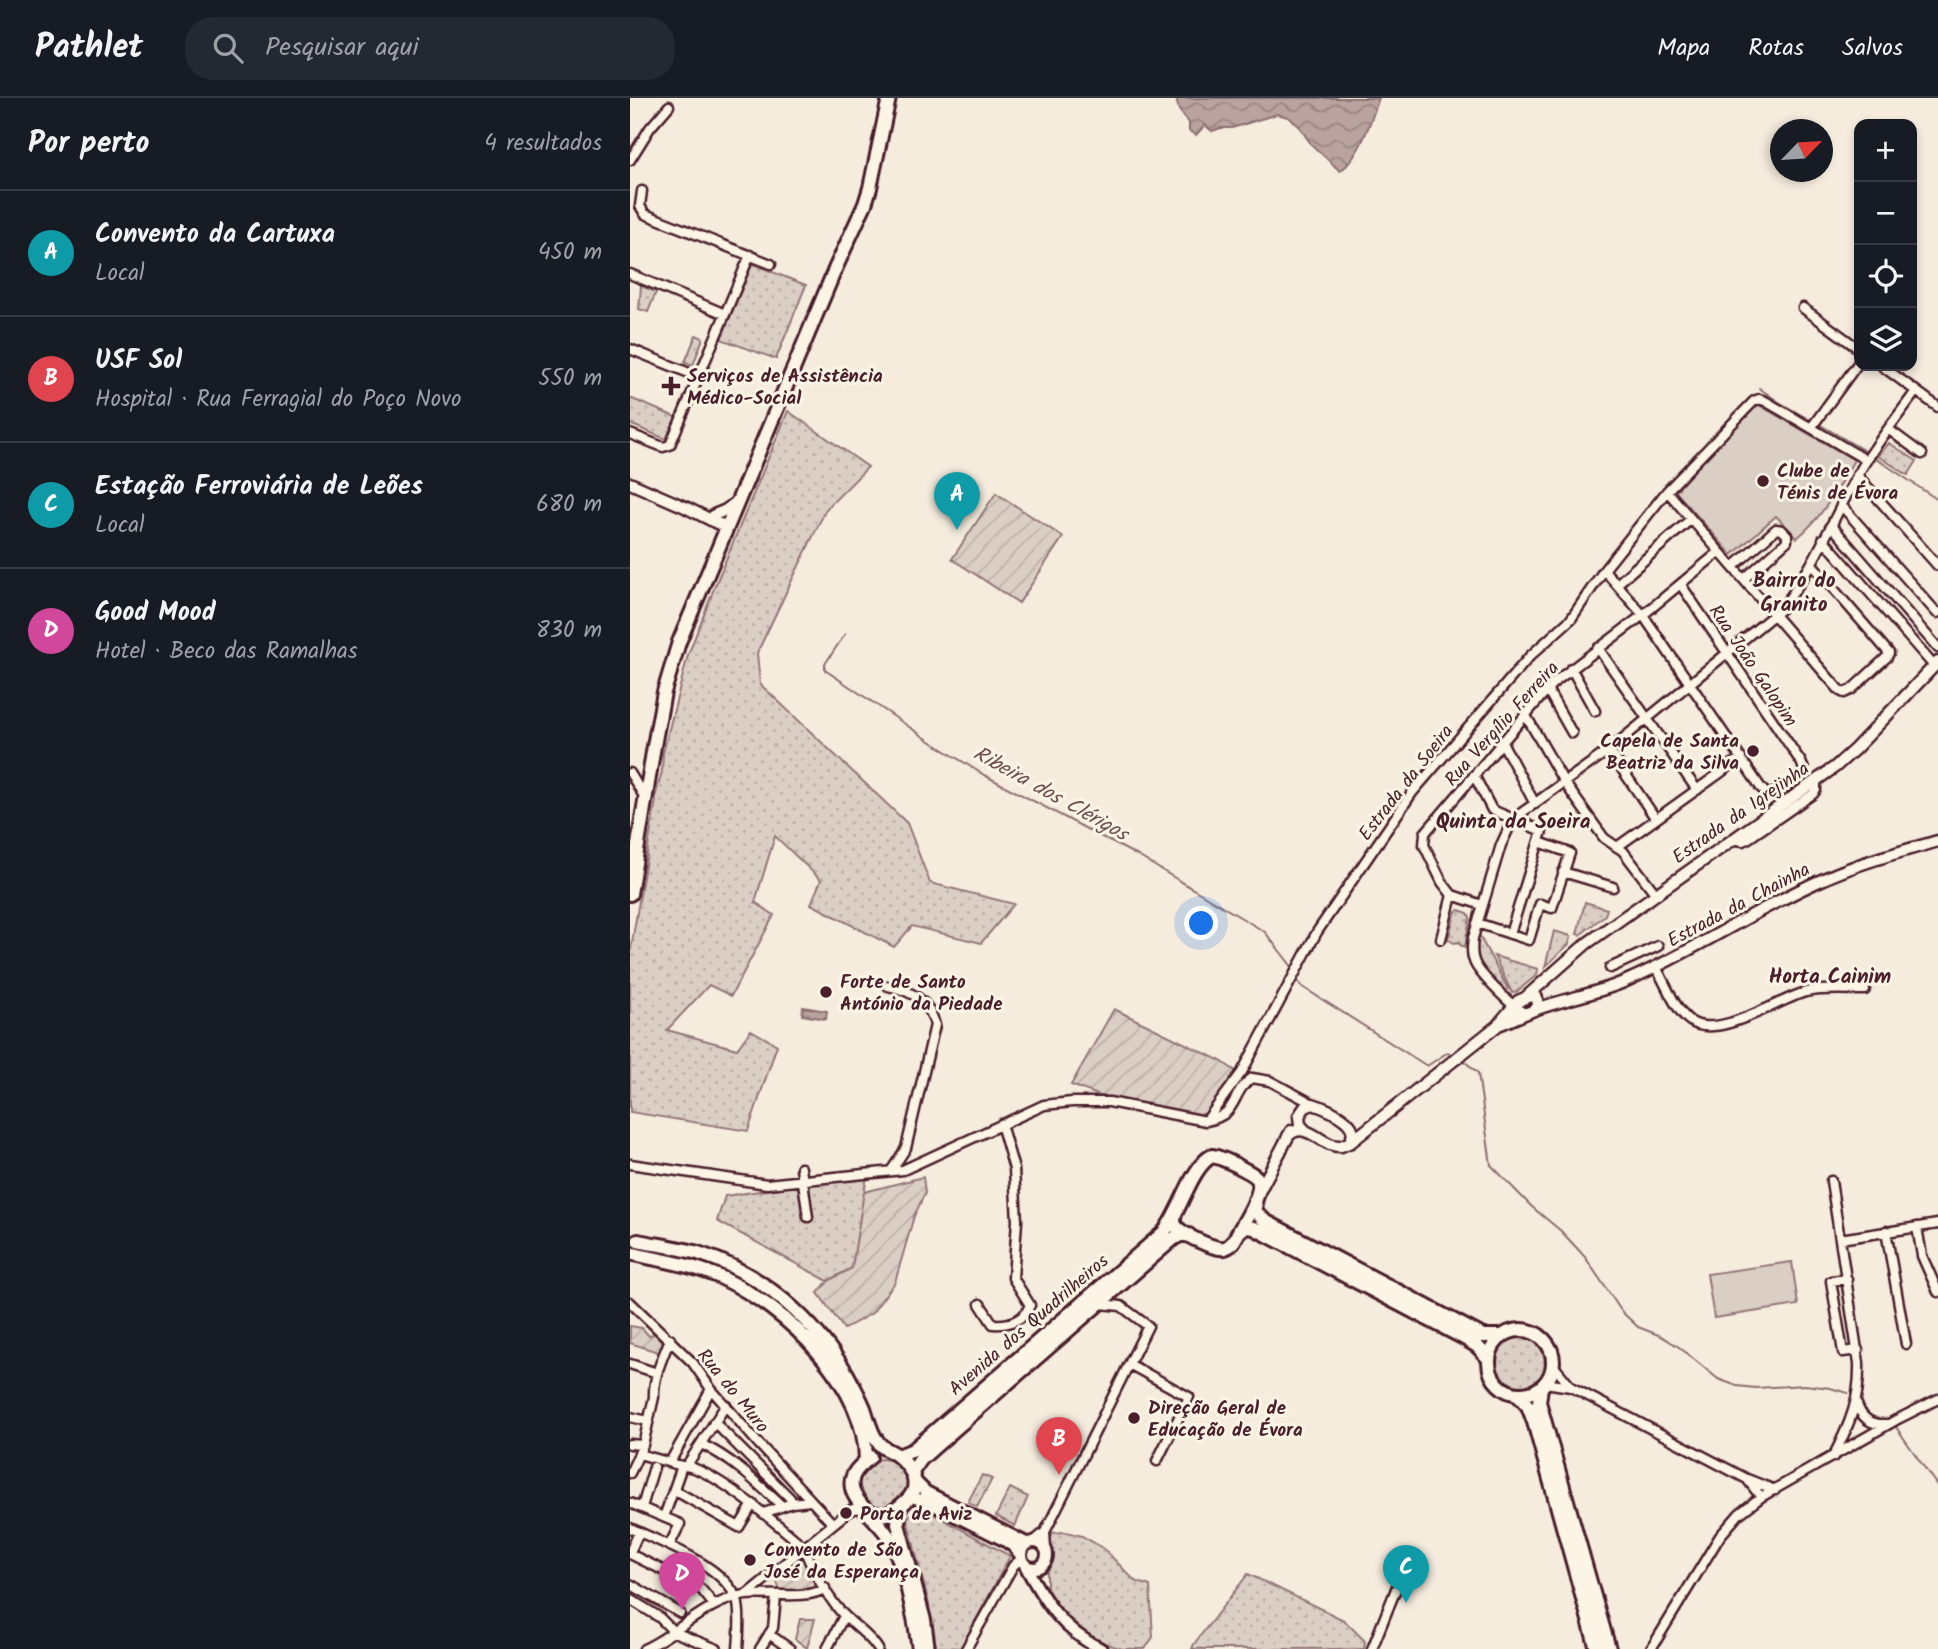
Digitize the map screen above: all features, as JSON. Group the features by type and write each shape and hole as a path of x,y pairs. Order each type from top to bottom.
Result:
{"main road":[{"path":"630,894 664,692 679,642 846,245 874,162 889,98"},
{"path":"1488,1358 1477,1346 1464,1338 1254,1228 1243,1228 1226,1248 1219,1249 1191,1236 1175,1225 1174,1217 1201,1163 1209,1157 1219,1157 1250,1173 1258,1181 1256,1212 1265,1222 1483,1336 1500,1336"},
{"path":"1235,1238 1257,1196"},
{"name":"Avenida dos Quadrilheiros","path":"894,1454 913,1450 1163,1233 1175,1213"},
{"name":"Avenida dos Quadrilheiros","path":"914,1476 921,1459 1173,1239 1180,1235 1191,1236"},
{"path":"633,1247 726,1271 792,1309 832,1352 856,1391 875,1439 882,1448 894,1454 926,1492 1031,1543 1038,1543 1046,1550 1041,1591"},
{"path":"633,1247 723,1279 797,1329 832,1370 847,1396 860,1425 866,1461"},
{"path":"1524,1329 1536,1333 1546,1341 1552,1353 1553,1365 1549,1378 1543,1385 1530,1393 1517,1394 1505,1391 1495,1382 1489,1371 1488,1358 1492,1346 1500,1336 1511,1330 1524,1329"},
{"path":"1543,1385 1539,1402 1609,1649"},
{"path":"1517,1394 1528,1406 1534,1422 1597,1649"},
{"path":"894,1454 882,1451 873,1454 856,1470 851,1486 854,1495 888,1536 897,1553 915,1622 919,1649"},
{"path":"867,1509 876,1515 893,1513 911,1497 915,1489 914,1476"},
{"path":"911,1497 926,1501 1014,1547 1055,1614 1068,1628 1101,1649"},
{"path":"899,1508 898,1524 924,1620 928,1649"},
{"path":"1022,1560 1024,1547 1031,1543"},
{"path":"1022,1560 1034,1569 1044,1564"}],"street":[{"path":"630,160 650,128 669,106"},
{"path":"642,191 640,206 645,214 771,264"},
{"path":"630,434 663,447 670,445 750,255"},
{"path":"630,274 725,314"},
{"path":"1803,308 1854,345"},
{"path":"630,349 699,377"},
{"path":"1854,369 1811,428 1866,460"},
{"path":"1889,371 1938,407"},
{"path":"1526,1004 1475,965 1471,952 1482,905 1501,845 1513,819 1609,750 1775,615 1793,595 1812,564 1866,460 1916,391"},
{"name":"Estrada da Soeira","path":"1206,1121 1242,1072 1317,932 1412,793 1530,656 1571,619 1604,570 1667,491 1754,401 1765,401 1811,428"},
{"path":"1888,429 1922,454"},
{"path":"1857,475 1938,566"},
{"path":"630,483 713,518 722,517 728,526"},
{"path":"1667,491 1840,691 1844,692 1851,690 1889,653 1812,564"},
{"path":"713,518 739,499"},
{"path":"1841,505 1937,613"},
{"path":"713,518 720,545"},
{"path":"1617,584 1691,519"},
{"path":"1831,525 1938,648"},
{"path":"1732,567 1776,529 1782,530 1787,535 1787,541 1744,579"},
{"path":"1823,539 1936,664"},
{"name":"Rua Vergílio Ferreira","path":"1452,895 1442,883 1424,845 1424,833 1560,676 1643,615 1719,552"},
{"path":"1604,570 1643,615 1741,758 1617,847"},
{"name":"Rua João Galopim","path":"1681,585 1804,769 1802,775 1774,793 1767,794 1741,758"},
{"path":"1598,649 1698,790"},
{"name":"Estrada da Igrejinha","path":"1526,1004 1549,976 1586,944 1816,781 1856,748 1936,664"},
{"path":"1571,668 1595,711"},
{"path":"1547,689 1572,733"},
{"path":"1525,714 1564,782 1604,838 1629,858 1655,893"},
{"path":"1502,742 1535,804"},
{"path":"1609,750 1656,820"},
{"path":"630,773 647,781"},
{"path":"630,773 645,798"},
{"path":"1474,775 1492,810 1542,831 1510,934"},
{"name":"Estrada da Chainha","path":"1340,1146 1351,1142 1526,1004 1556,1002 1606,988 1656,967 1824,879 1865,862 1938,841"},
{"path":"1477,923 1529,940 1540,904 1552,908 1570,853 1539,842"},
{"path":"1563,873 1612,887"},
{"path":"1441,939 1452,895 1482,905"},
{"path":"1610,968 1658,946"},
{"path":"1636,957 1643,973"},
{"path":"1656,967 1682,1013 1692,1023 1703,1027 1754,1015 1817,990 1866,990"},
{"path":"888,986 906,990 922,1001 932,1014 935,1025 906,1149 891,1171"},
{"path":"630,1164 767,1184 903,1170 1044,1105 1109,1102 1206,1121 1223,1116 1229,1111 1246,1082 1252,1078 1270,1081 1360,1128 1371,1126"},
{"path":"1294,1094 1302,1103 1300,1125 1307,1132"},
{"path":"1257,1196 1304,1107 1311,1104 1318,1106"},
{"path":"1288,1136 1296,1130 1302,1130 1340,1146 1349,1142 1353,1135 1352,1128 1346,1121"},
{"path":"980,1304 993,1324 1008,1325 1027,1312 1030,1305 1013,1278 1017,1221 1013,1169 1001,1124"},
{"path":"906,1149 918,1159 925,1160"},
{"path":"1250,1173 1262,1175 1272,1166"},
{"path":"801,1168 808,1217"},
{"path":"1831,1181 1860,1374 1856,1401 1848,1426 1833,1457"},
{"path":"1840,1238 1938,1224"},
{"path":"1917,1227 1922,1256 1938,1292"},
{"path":"1886,1231 1906,1344"},
{"path":"1847,1279 1831,1281 1843,1352 1858,1350"},
{"path":"1117,1288 1121,1306"},
{"name":"Rua do Muro","path":"630,1301 693,1363 711,1389 810,1502 832,1523"},
{"path":"1031,1543 1045,1532 1148,1326 1121,1306 1098,1304"},
{"path":"631,1470 643,1445 657,1373 670,1339"},
{"path":"630,1364 657,1373"},
{"path":"1129,1364 1189,1397 1157,1461"},
{"path":"1553,1365 1572,1387 1747,1479 1774,1490"},
{"path":"1543,1385 1572,1387"},
{"path":"670,1462 711,1389"},
{"path":"1651,1649 1724,1529 1739,1514 1761,1497 1938,1399"},
{"path":"1856,1401 1858,1410 1865,1419 1878,1424 1889,1424"},
{"path":"664,1517 685,1466 726,1405"},
{"path":"630,1417 648,1421"},
{"path":"715,1422 792,1503"},
{"path":"630,1444 643,1445"},
{"path":"701,1444 737,1465 782,1506"},
{"path":"639,1454 700,1471 753,1504 804,1546 809,1561 844,1616 871,1637 878,1649"},
{"path":"642,1507 654,1467"},
{"path":"1747,1479 1761,1497"},
{"path":"674,1490 739,1527 753,1504"},
{"path":"764,1513 792,1503 810,1502"},
{"path":"630,1503 680,1524 669,1545"},
{"path":"738,1649 738,1606 741,1596 845,1514 853,1509 867,1509"},
{"path":"630,1528 705,1564 741,1596"},
{"path":"639,1532 630,1553 701,1590 714,1605"},
{"path":"1045,1532 1046,1550"},
{"path":"966,1649 1013,1566 1022,1560"},
{"path":"630,1584 685,1617"},
{"path":"1372,1649 1398,1584"},
{"path":"644,1649 657,1647 674,1632 685,1617 714,1605 741,1596 817,1592 825,1588"},
{"path":"760,1649 773,1628 775,1596"},
{"path":"630,1600 659,1617 674,1632 717,1649"},
{"path":"827,1649 844,1616"},
{"path":"769,1634 790,1649"}],"shaded area":[{"path":"752,264 806,285 776,359 721,339"},
{"path":"641,286 656,292 648,312 639,309"},
{"path":"696,335 703,338 693,365 685,362"},
{"path":"630,398 678,418 668,440 630,424"},
{"name":"Clube de Ténis de Évora","path":"1757,404 1854,460 1822,512 1797,538 1776,516 1732,555 1676,492"},
{"path":"788,411 868,467 826,509 757,653 760,684 907,823 930,883 1014,904 981,943 912,926 894,947 811,904 821,880 775,836 755,902 774,915 731,996 709,985 667,1030 737,1049 751,1030 777,1045 748,1131 630,1112 630,954 663,753 688,655"},
{"path":"1889,443 1917,461 1908,475 1878,456"},
{"path":"996,493 1063,537 1019,603 952,559"},
{"path":"1585,902 1607,909 1605,915 1580,935 1577,934"},
{"path":"1456,911 1468,913 1470,917 1465,947 1448,939"},
{"path":"1554,931 1571,936 1569,944 1545,967"},
{"path":"1479,935 1508,989 1505,993 1486,974 1479,961"},
{"path":"1494,956 1538,969 1537,975 1512,993"},
{"path":"1114,1009 1221,1061 1237,1072 1206,1114 1111,1100 1071,1085"},
{"path":"867,1176 852,1268 828,1281 717,1221 725,1196 795,1186 800,1189 808,1188 811,1184"},
{"path":"923,1177 925,1193 914,1216 895,1282 872,1313 844,1329 818,1293 828,1281 852,1268 864,1192"},
{"path":"1792,1262 1798,1305 1714,1318 1707,1274"},
{"path":"630,1326 642,1328 649,1336 654,1333 664,1343 661,1353 630,1343"},
{"path":"1521,1336 1531,1338 1539,1344 1545,1352 1545,1372 1539,1380 1531,1386 1521,1388 1511,1386 1503,1380 1497,1372 1495,1362 1497,1352 1503,1344 1511,1338"},
{"path":"883,1459 901,1466 908,1484 901,1502 883,1509 865,1502 858,1484 865,1466"},
{"path":"982,1475 992,1479 977,1507 968,1502"},
{"path":"1010,1488 1028,1497 1015,1526 996,1516"},
{"path":"917,1505 1010,1556 961,1648 936,1647 928,1600 907,1519"},
{"path":"1066,1532 1082,1536 1103,1548 1135,1581 1150,1586 1153,1637 1145,1649 1122,1649 1089,1638 1068,1622 1056,1608 1047,1588 1047,1572 1053,1561 1050,1546 1052,1533"},
{"path":"801,1558 819,1583 818,1587 780,1591 776,1579"},
{"path":"1248,1574 1344,1620 1365,1641 1364,1649 1192,1649"},
{"path":"800,1619 815,1619 807,1648 795,1639"}],"water":[{"path":"1176,98 1379,98 1359,148 1340,171 1311,144 1298,125 1288,117 1277,114 1232,128 1212,131 1205,125 1196,135 1189,131 1189,123 1179,110"},
{"path":"803,1007 827,1011 826,1019 802,1015"}],"waterway":[{"path":"1759,388 1810,420"},
{"path":"1819,424 1865,451"},
{"path":"1874,457 1938,500"},
{"name":"Ribeira dos Clérigos","path":"845,634 825,664 825,670 984,775 1138,856 1265,932 1293,968"},
{"name":"Ribeira dos Clérigos","path":"1298,981 1301,986 1427,1066 1448,1052 1455,1056"},
{"name":"Ribeira dos Clérigos","path":"1463,1060 1478,1073 1491,1165 1585,1257 1622,1312 1638,1327 1661,1336 1718,1379 1737,1386 1756,1388 1805,1385 1848,1393"},
{"name":"Ribeira dos Clérigos","path":"1896,1427 1938,1487"}],"place":[{"name":"Serviços de Assistência Médico-Social","path":"671,386"},
{"name":"Clube de Ténis de Évora","path":"1763,481"},
{"name":"Convento da Cartuxa","path":"957,530"},
{"name":"Capela de Santa Beatriz da Silva","path":"1753,751"},
{"name":"Forte de Santo António da Piedade","path":"826,992"},
{"name":"Direção Geral de Educação de Évora","path":"1134,1418"},
{"name":"USF Sol","path":"1059,1475"},
{"name":"Porta de Aviz","path":"846,1513"},
{"name":"Convento de São José da Esperança","path":"750,1560"},
{"name":"Estação Ferroviária de Leões","path":"1406,1603"},
{"name":"Good Mood","path":"682,1610"}],"district":[{"name":"Bairro do Granito","path":"1794,592"},
{"name":"Quinta da Soeira","path":"1513,821"},
{"name":"Horta Cainim","path":"1830,976"}]}
